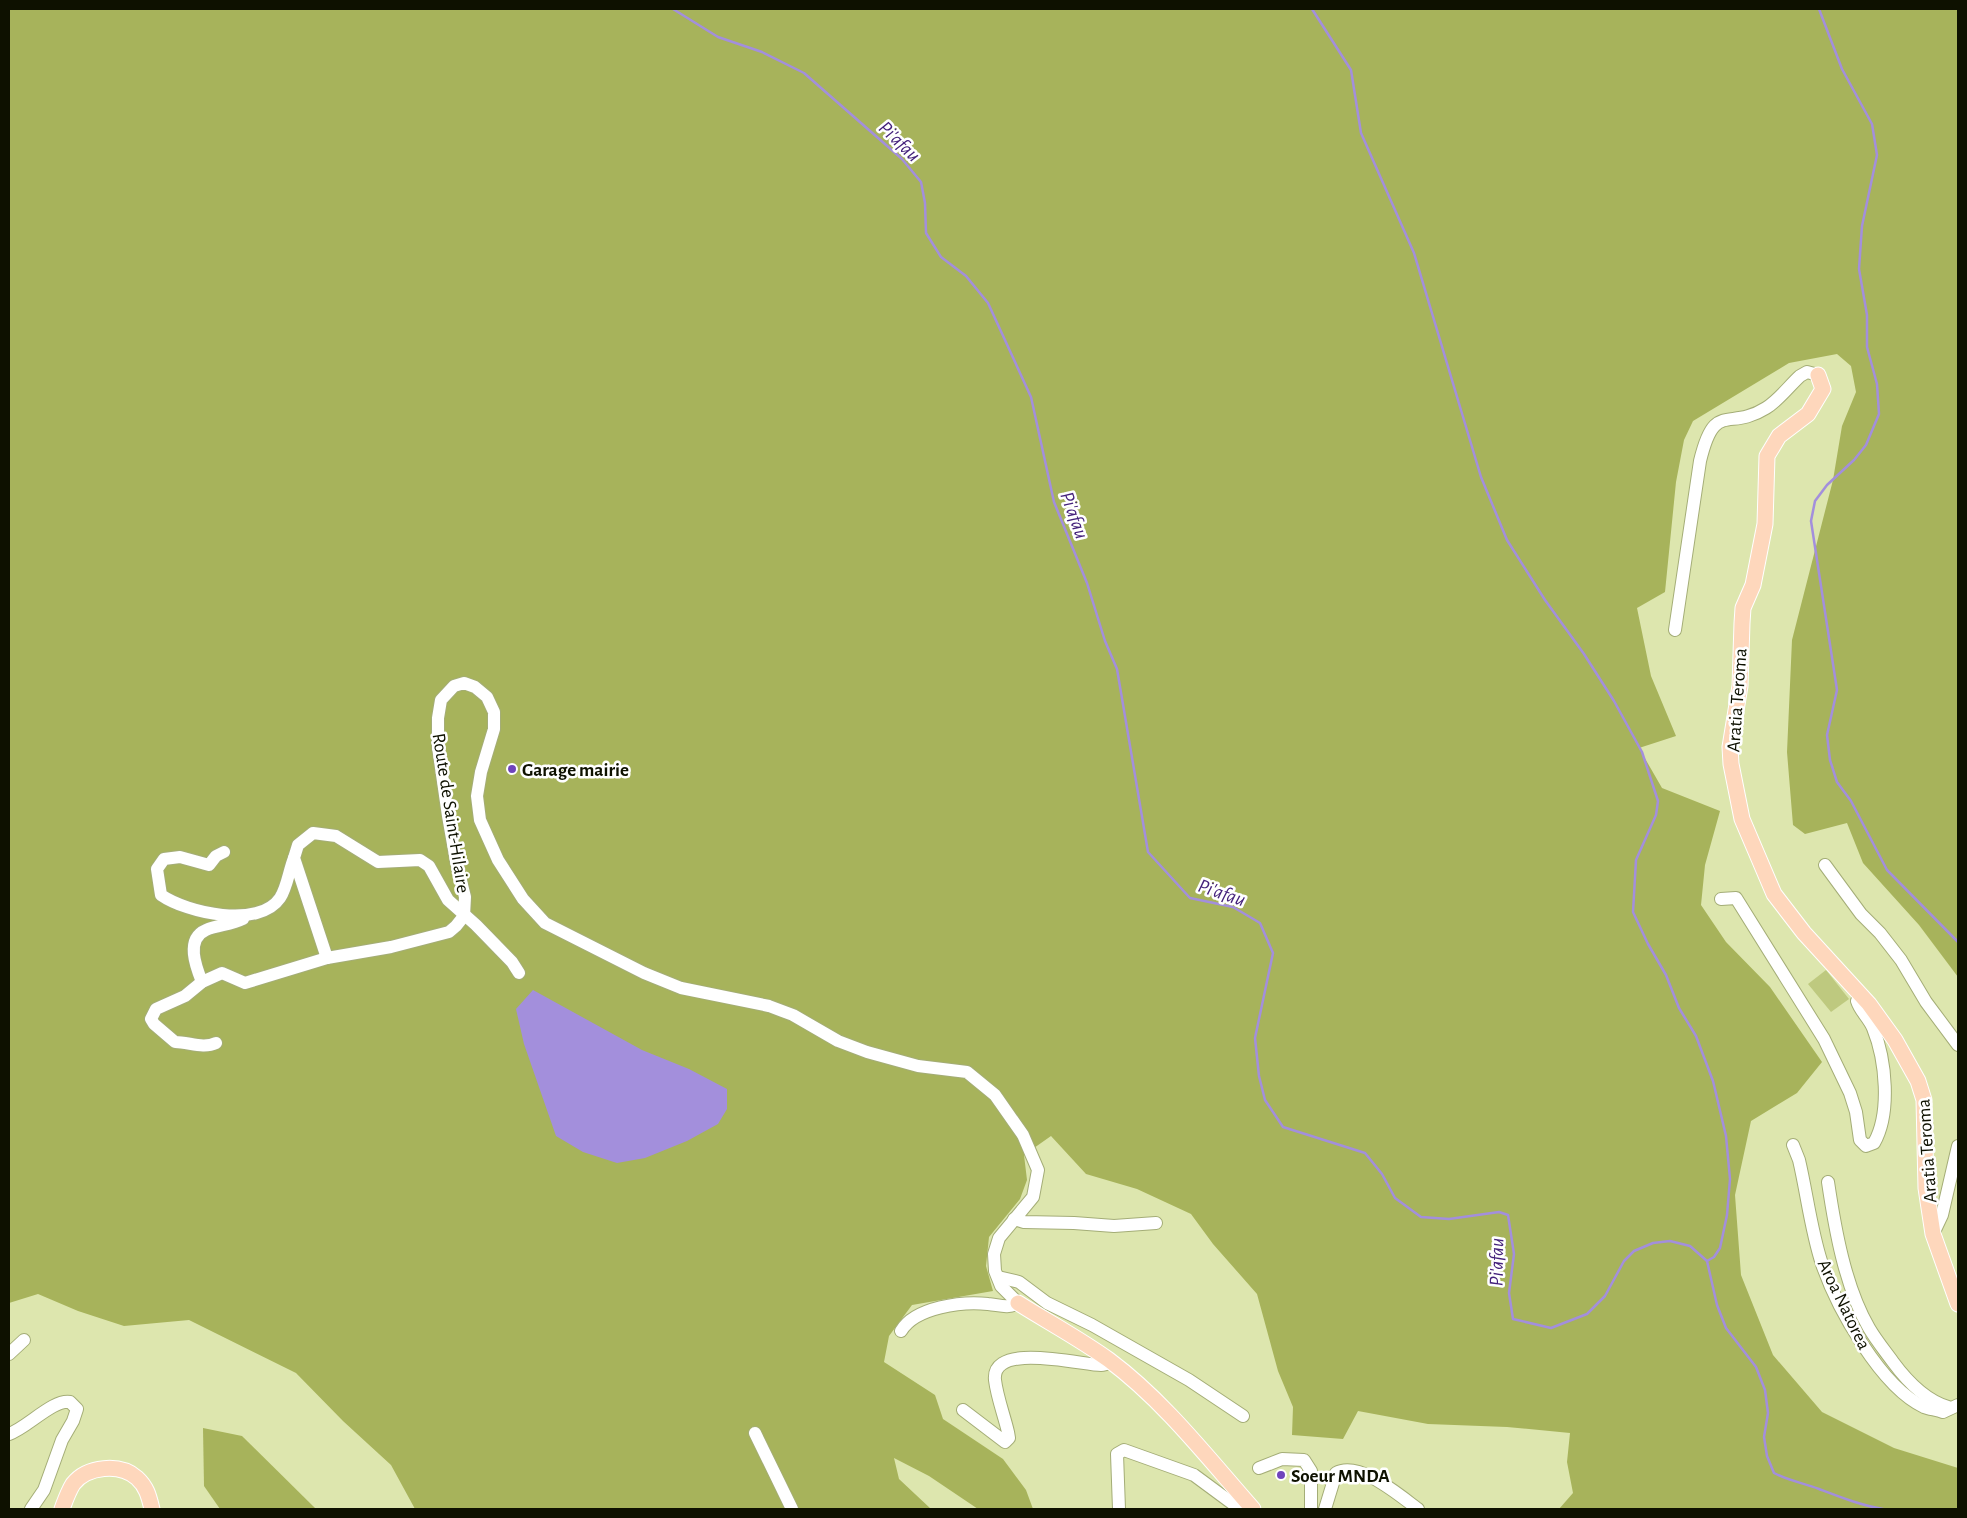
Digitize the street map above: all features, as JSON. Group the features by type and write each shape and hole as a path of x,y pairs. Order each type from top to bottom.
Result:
{"main road":[{"name":"Aratia Teroma","path":"1818,375 1823,389 1818,400 1808,414 1779,436 1766,456 1765,524 1753,585 1744,608 1740,686 1730,747 1742,819 1774,894 1798,927 1861,994 1895,1040 1918,1081 1924,1100 1926,1188 1933,1234 1958,1304"},
{"name":"Route de Saint-Hilaire","path":"1018,1302 1112,1363 1158,1403 1253,1509"},
{"path":"62,1509 74,1483 90,1472 110,1468 136,1477 148,1494 152,1509"}],"street":[{"path":"1675,630 1700,461 1710,429 1725,419 1764,409 1800,376 1807,372 1818,375"},
{"name":"Route de Saint-Hilaire","path":"464,912 438,748 441,700 454,686 464,683 475,687 487,697 494,712 491,740 481,772 477,796 480,820 498,860 523,899 545,923 572,938 681,988 769,1006 793,1015 838,1042 918,1066 967,1072 995,1095 1010,1115 1031,1150 1038,1170 1032,1197 999,1238 994,1254 1001,1286 1018,1302"},
{"path":"202,982 194,955 194,945 198,936 204,930 239,921 273,906 282,897 298,845 313,833 324,833 348,842 378,862 420,860 429,866 448,900 464,912 512,962 519,974"},
{"path":"224,852 216,856 209,865 180,858 164,859 157,869 161,895 169,900 217,914 246,915 262,911"},
{"path":"294,858 327,958"},
{"path":"1825,865 1861,914 1880,933 1901,960 1936,1016 1958,1045"},
{"path":"1721,900 1736,898 1807,1011 1850,1093 1856,1112 1860,1140 1866,1146 1874,1144 1880,1129 1884,1093 1877,1040 1870,1022 1857,1001 1861,994"},
{"path":"216,1043 202,1046 188,1042 175,1042 154,1024 151,1019 156,1010 185,996 202,982 222,973 245,983 327,958 392,947 449,932 464,912"},
{"name":"Aroa Natorea","path":"1793,1145 1799,1160 1822,1264 1860,1343 1884,1372 1913,1400 1925,1407 1943,1412 1954,1406"},
{"name":"Aratia Teroma","path":"1933,1234 1942,1215 1958,1146"},
{"path":"1828,1182 1834,1223 1843,1258 1857,1303 1869,1328 1913,1385 1926,1396 1954,1406"},
{"path":"1014,1219 1024,1222 1074,1222 1114,1226 1156,1222"},
{"path":"998,1277 1019,1282 1048,1303 1182,1375 1243,1416"},
{"path":"901,1331 909,1320 924,1312 974,1304 1011,1307 1018,1302"},
{"path":"9,1354 24,1340"},
{"path":"963,1410 1005,1442 1009,1438 995,1380 997,1368 1002,1363 1037,1358 1073,1360 1100,1365 1112,1363"},
{"path":"9,1434 57,1404 70,1402 76,1409 73,1421 62,1440 44,1490 31,1509"},
{"path":"755,1433 792,1509"},
{"path":"1119,1509 1117,1454 1124,1450 1194,1475 1240,1509"},
{"path":"1259,1468 1282,1459 1304,1460 1311,1471 1311,1509"},
{"path":"1325,1509 1336,1473 1341,1470 1349,1470 1373,1478 1418,1509"}],"green space":[{"path":"9,9 1958,9 1958,977 1919,925 1863,863 1847,823 1805,834 1793,825 1787,752 1792,640 1833,480 1842,426 1856,392 1851,366 1837,354 1789,363 1693,421 1684,440 1676,482 1665,592 1637,608 1651,676 1676,736 1639,748 1662,788 1720,811 1705,865 1701,905 1726,942 1770,987 1822,1062 1797,1093 1751,1121 1735,1195 1741,1275 1773,1355 1822,1412 1894,1448 1958,1468 1958,1509 1559,1509 1573,1493 1567,1462 1570,1433 1507,1427 1428,1424 1358,1411 1343,1439 1292,1435 1293,1407 1278,1371 1257,1294 1213,1244 1191,1214 1137,1189 1086,1174 1051,1136 1024,1155 1027,1180 1020,1199 989,1237 986,1266 993,1291 912,1305 889,1336 884,1362 935,1395 943,1419 1003,1459 1026,1490 1033,1509 978,1509 929,1476 894,1458 899,1479 931,1509 415,1509 391,1465 343,1421 296,1373 189,1320 124,1326 78,1311 38,1294 9,1303"},
{"path":"1826,970 1849,999 1831,1012 1808,984"},
{"path":"203,1428 242,1436 316,1509 220,1509 204,1486"}],"shaded area":[{"path":"533,990 642,1050 689,1069 727,1089 727,1109 718,1124 687,1141 645,1158 617,1163 583,1152 556,1136 524,1044 516,1009"}],"waterway":[{"name":"Pi'afau","path":"673,9 718,37 762,52 804,73 902,159 921,182 925,203 926,233 941,257 966,276 988,303 1031,397 1054,502 1087,583 1105,641 1117,669 1148,852 1190,898 1233,907 1260,923 1273,953 1255,1038 1259,1076 1265,1100 1283,1127 1365,1153 1382,1174 1395,1198 1421,1217 1449,1219 1499,1212 1508,1215 1514,1254 1509,1293 1513,1319 1551,1328 1587,1314 1605,1296 1624,1261 1634,1251 1653,1243 1670,1241 1690,1246 1707,1261 1717,1305 1726,1328 1756,1367 1765,1390 1768,1413 1764,1437 1767,1456 1774,1473 1850,1500 1883,1509"},
{"path":"1312,9 1351,70 1361,133 1414,253 1481,477 1507,540 1545,600 1584,654 1614,701 1642,752 1658,801 1656,815 1636,860 1633,912 1648,944 1666,975 1679,1008 1696,1036 1713,1081 1726,1136 1730,1179 1727,1215 1720,1248 1714,1257 1707,1261"},
{"path":"1819,9 1842,69 1872,124 1877,155 1862,226 1859,269 1867,315 1867,347 1877,384 1879,414 1866,445 1854,460 1827,485 1815,501 1811,521 1837,690 1827,735 1830,760 1837,782 1851,801 1887,870 1958,942"}],"place":[{"name":"Garage mairie","path":"512,769"},
{"name":"Soeur MNDA","path":"1281,1475"}]}
